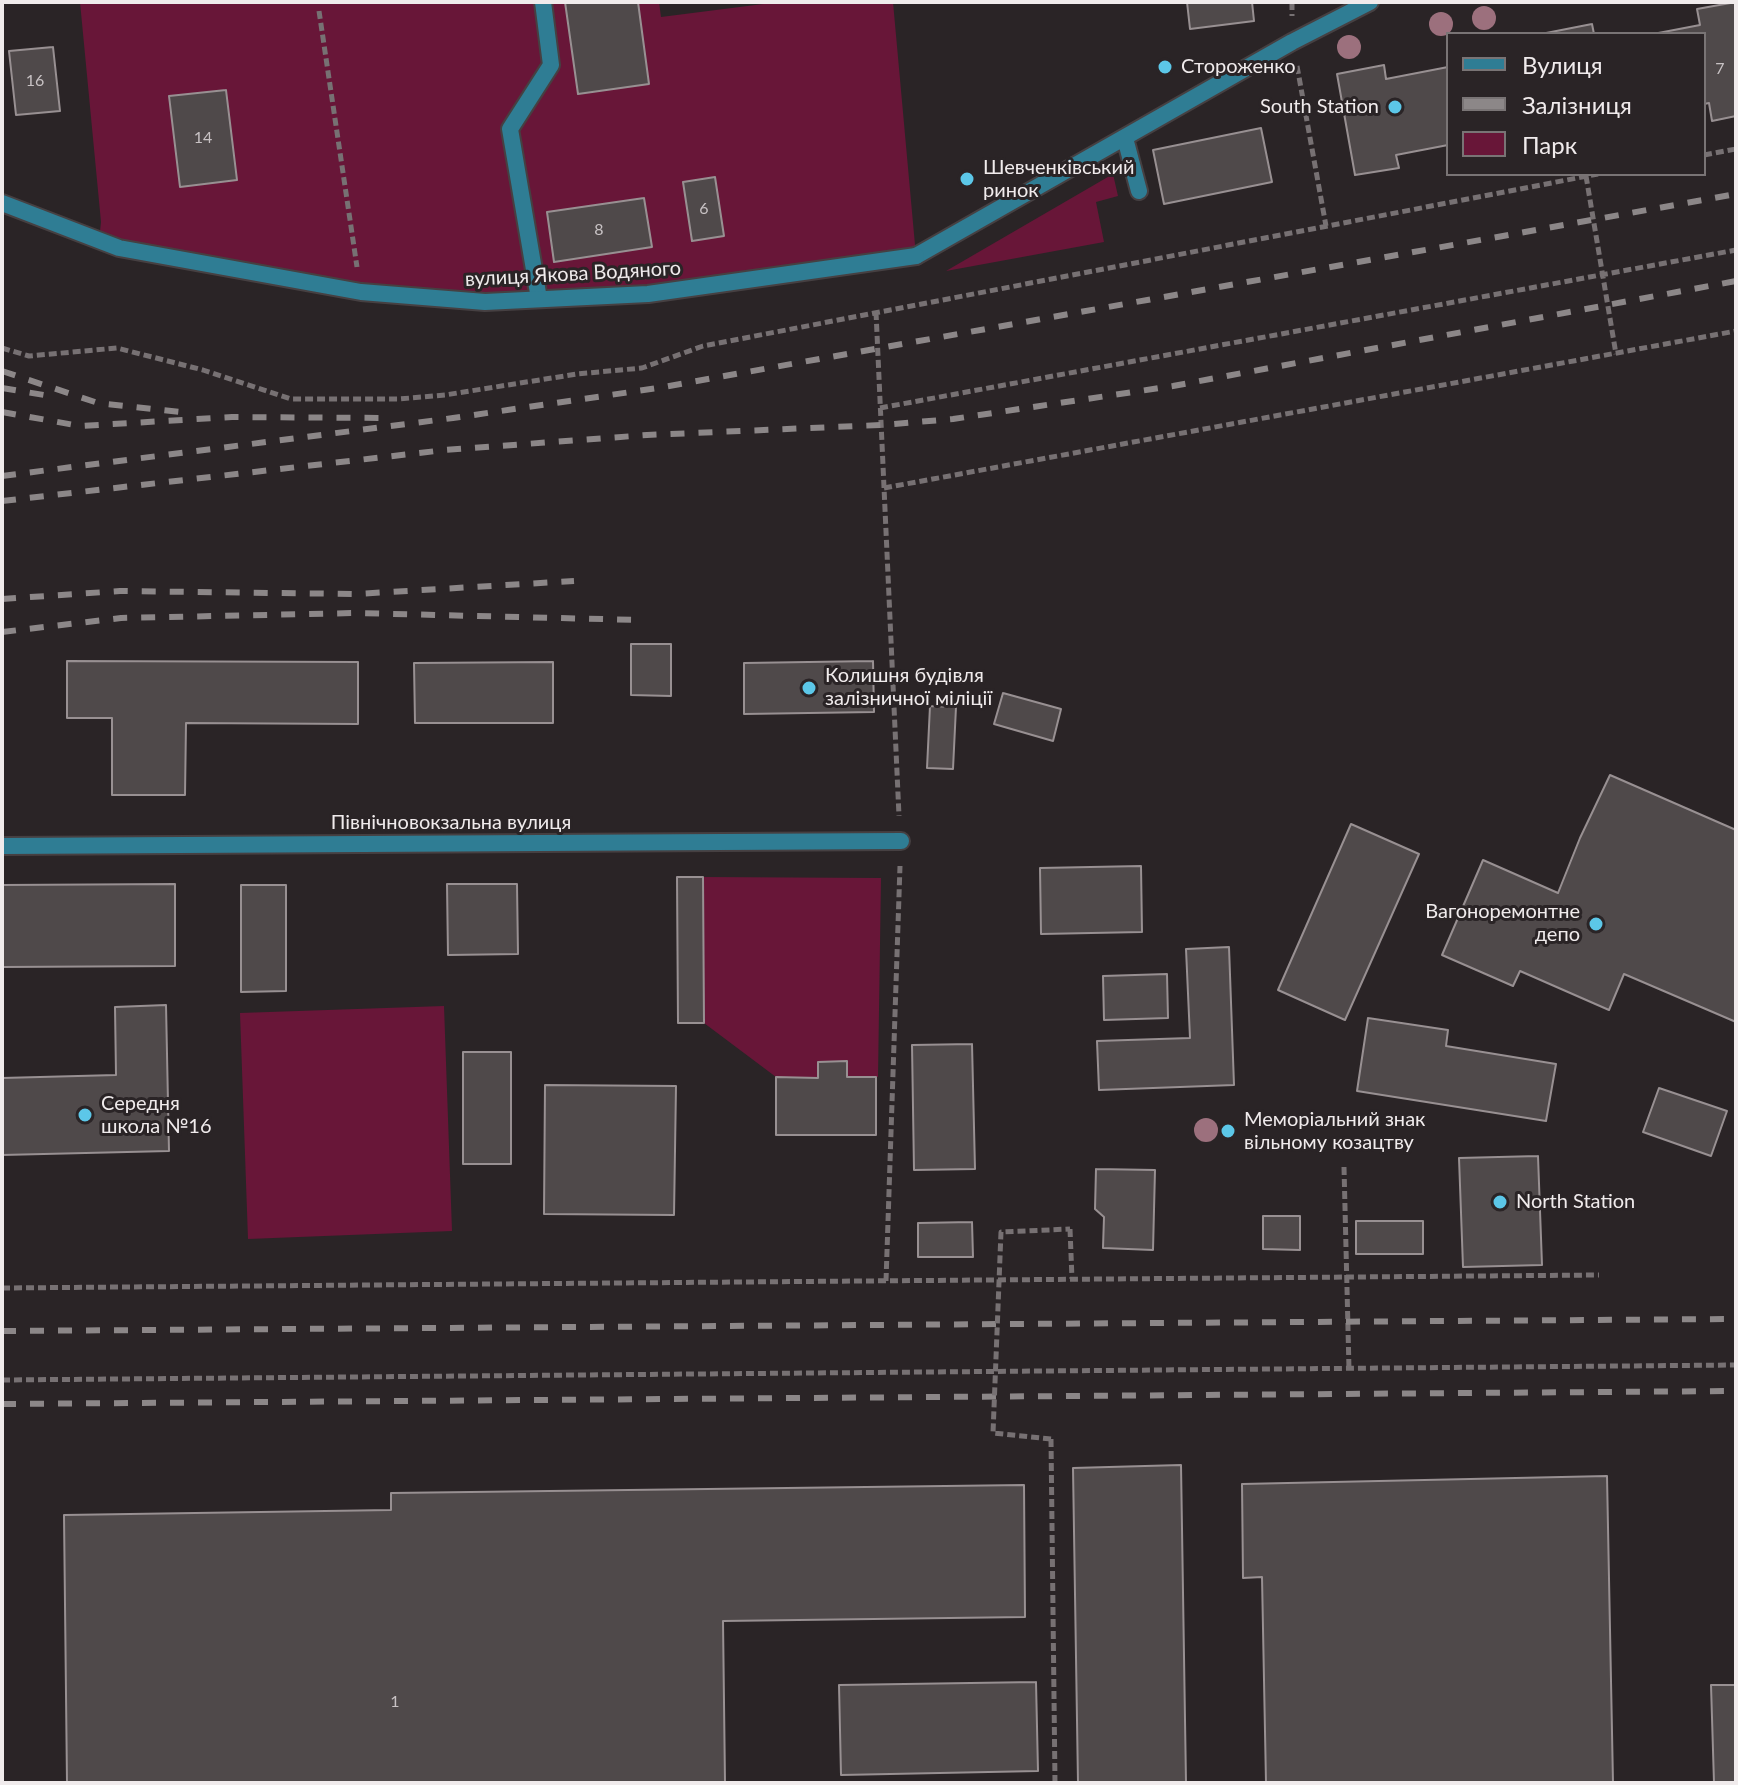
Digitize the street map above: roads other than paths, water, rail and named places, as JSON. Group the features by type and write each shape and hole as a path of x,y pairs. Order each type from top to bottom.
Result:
{"street":[{"path":"539,299 510,129 551,65 543,2"},
{"path":"1139,191 1125,138 1292,42 1370,2"},
{"name":"вулиця Якова Водяного","path":"2,203 119,248 361,292 485,302 648,294 916,256 1125,138"},
{"name":"Північновокзальна вулиця","path":"2,846 901,841"}],"railway":[{"path":"2,476 453,418 658,388 1736,194"},
{"path":"2,501 445,450 647,435 953,419 1173,386 1736,281"},
{"path":"2,371 98,403 180,412"},
{"path":"2,388 50,396"},
{"path":"2,412 80,426 232,417 385,418"},
{"path":"2,599 120,591 356,594 574,581"},
{"path":"2,632 121,618 356,613 639,620"},
{"path":"2,1331 1736,1319"},
{"path":"2,1404 1736,1391"}],"place":[{"name":"Стороженко","path":"1165,67"},
{"name":"South Station","path":"1395,107"},
{"name":"Шевченківський ринок","path":"967,179"},
{"name":"Колишня будівля залізничної міліції","path":"809,688"},
{"name":"Вагоноремонтне депо","path":"1596,924"},
{"name":"Середня школа №16","path":"85,1115"},
{"name":"Меморіальний знак вільному козацтву","path":"1228,1131"},
{"name":"North Station","path":"1500,1202"}]}
